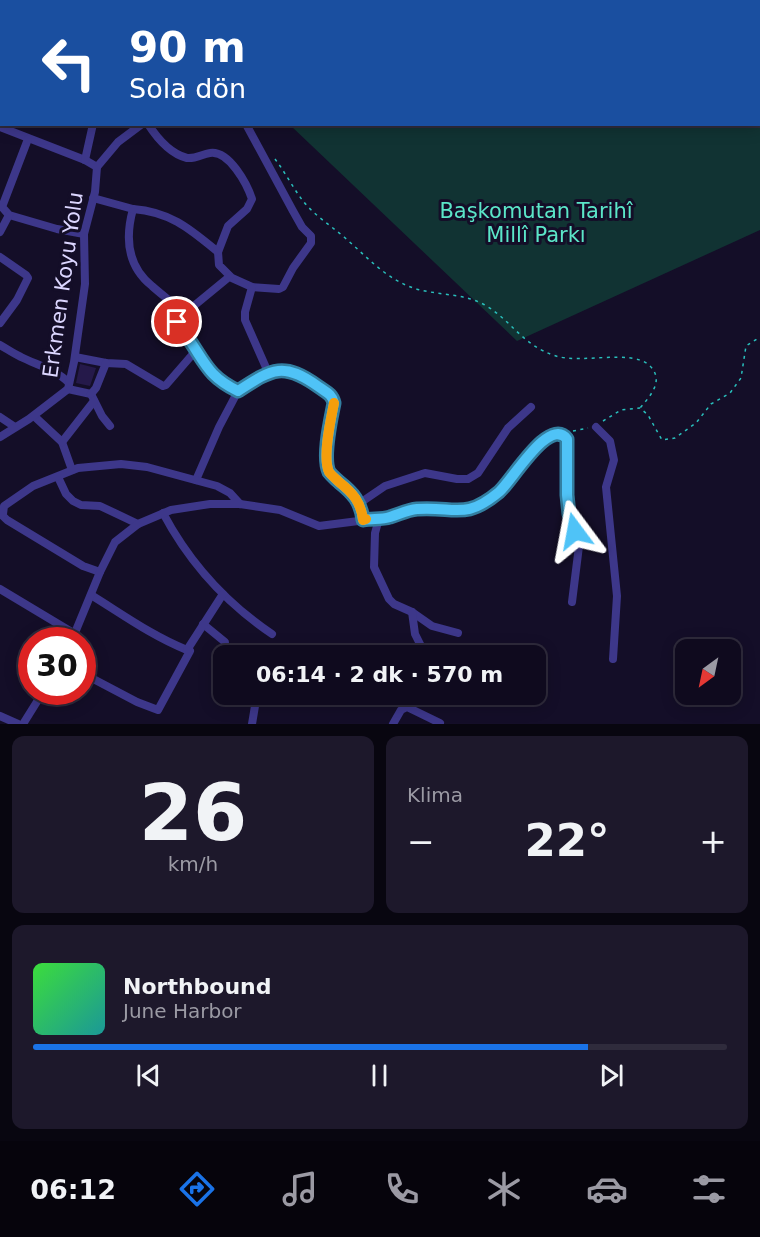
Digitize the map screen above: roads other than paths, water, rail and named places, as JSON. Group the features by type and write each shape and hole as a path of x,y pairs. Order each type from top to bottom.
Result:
{"street":[{"path":"85,160 93,126"},
{"name":"Erkmen Koyu Yolu","path":"0,437 34,416 68,386 75,357 85,284 84,234 93,198 97,166 118,142 139,126"},
{"path":"149,126 155,135 174,152 184,157 193,158 212,152 223,156 248,186 252,199 247,209 228,226 218,252 219,265 229,277 252,287 279,289 283,287 311,243 311,236 302,227 247,126"},
{"path":"0,127 97,166"},
{"path":"28,140 2,200 2,207 9,214 57,229 84,234"},
{"path":"93,198 145,210 181,222 218,252"},
{"path":"133,209 127,233 134,262 142,277 184,314"},
{"path":"0,232 9,214"},
{"path":"0,257 28,278 17,300 0,323"},
{"path":"229,277 177,322 208,369 225,385 238,391"},
{"path":"252,287 245,320 268,372"},
{"path":"0,345 19,357 47,369 68,386 92,397 110,426"},
{"path":"75,357 126,364 163,386 192,355 194,349"},
{"path":"62,441 92,397 106,363"},
{"path":"196,480 219,427 238,391 268,372 294,372 333,396 334,403 326,447 327,465 330,474 354,494 360,503 363,520"},
{"path":"360,503 385,486 425,473 468,479 478,473 508,428 531,407"},
{"path":"34,416 62,441 72,470"},
{"path":"0,417 15,427"},
{"path":"596,426 610,441 614,460 606,487 617,596 613,659"},
{"path":"78,627 100,572 115,543 138,524 163,513 210,504 240,504 280,510 319,525 378,519 412,510 468,511 477,507 508,483 547,437 558,432 567,439 569,447 567,495 569,514 579,546 572,602"},
{"path":"100,572 83,566 6,520 1,514 4,506 33,486 72,470 121,464 147,467 196,480 224,490 240,504"},
{"path":"58,477 66,494 73,501 81,505 100,506 138,524"},
{"path":"163,513 172,531 199,570 254,622 272,634"},
{"path":"378,519 375,533 374,567 389,599 432,626 458,633"},
{"path":"0,589 59,627"},
{"path":"91,594 142,627 190,651 158,710 137,702 96,680"},
{"path":"187,650 223,594"},
{"path":"412,612 415,634 420,645"},
{"path":"203,624 225,642 225,645"},
{"path":"23,724 35,705"},
{"path":"252,724 255,705"},
{"path":"393,724 401,710 407,707 440,723"},
{"path":"0,716 18,724"}],"park label":[{"name":"Başkomutan Tarihî Millî Parkı","path":"536,223"}]}
